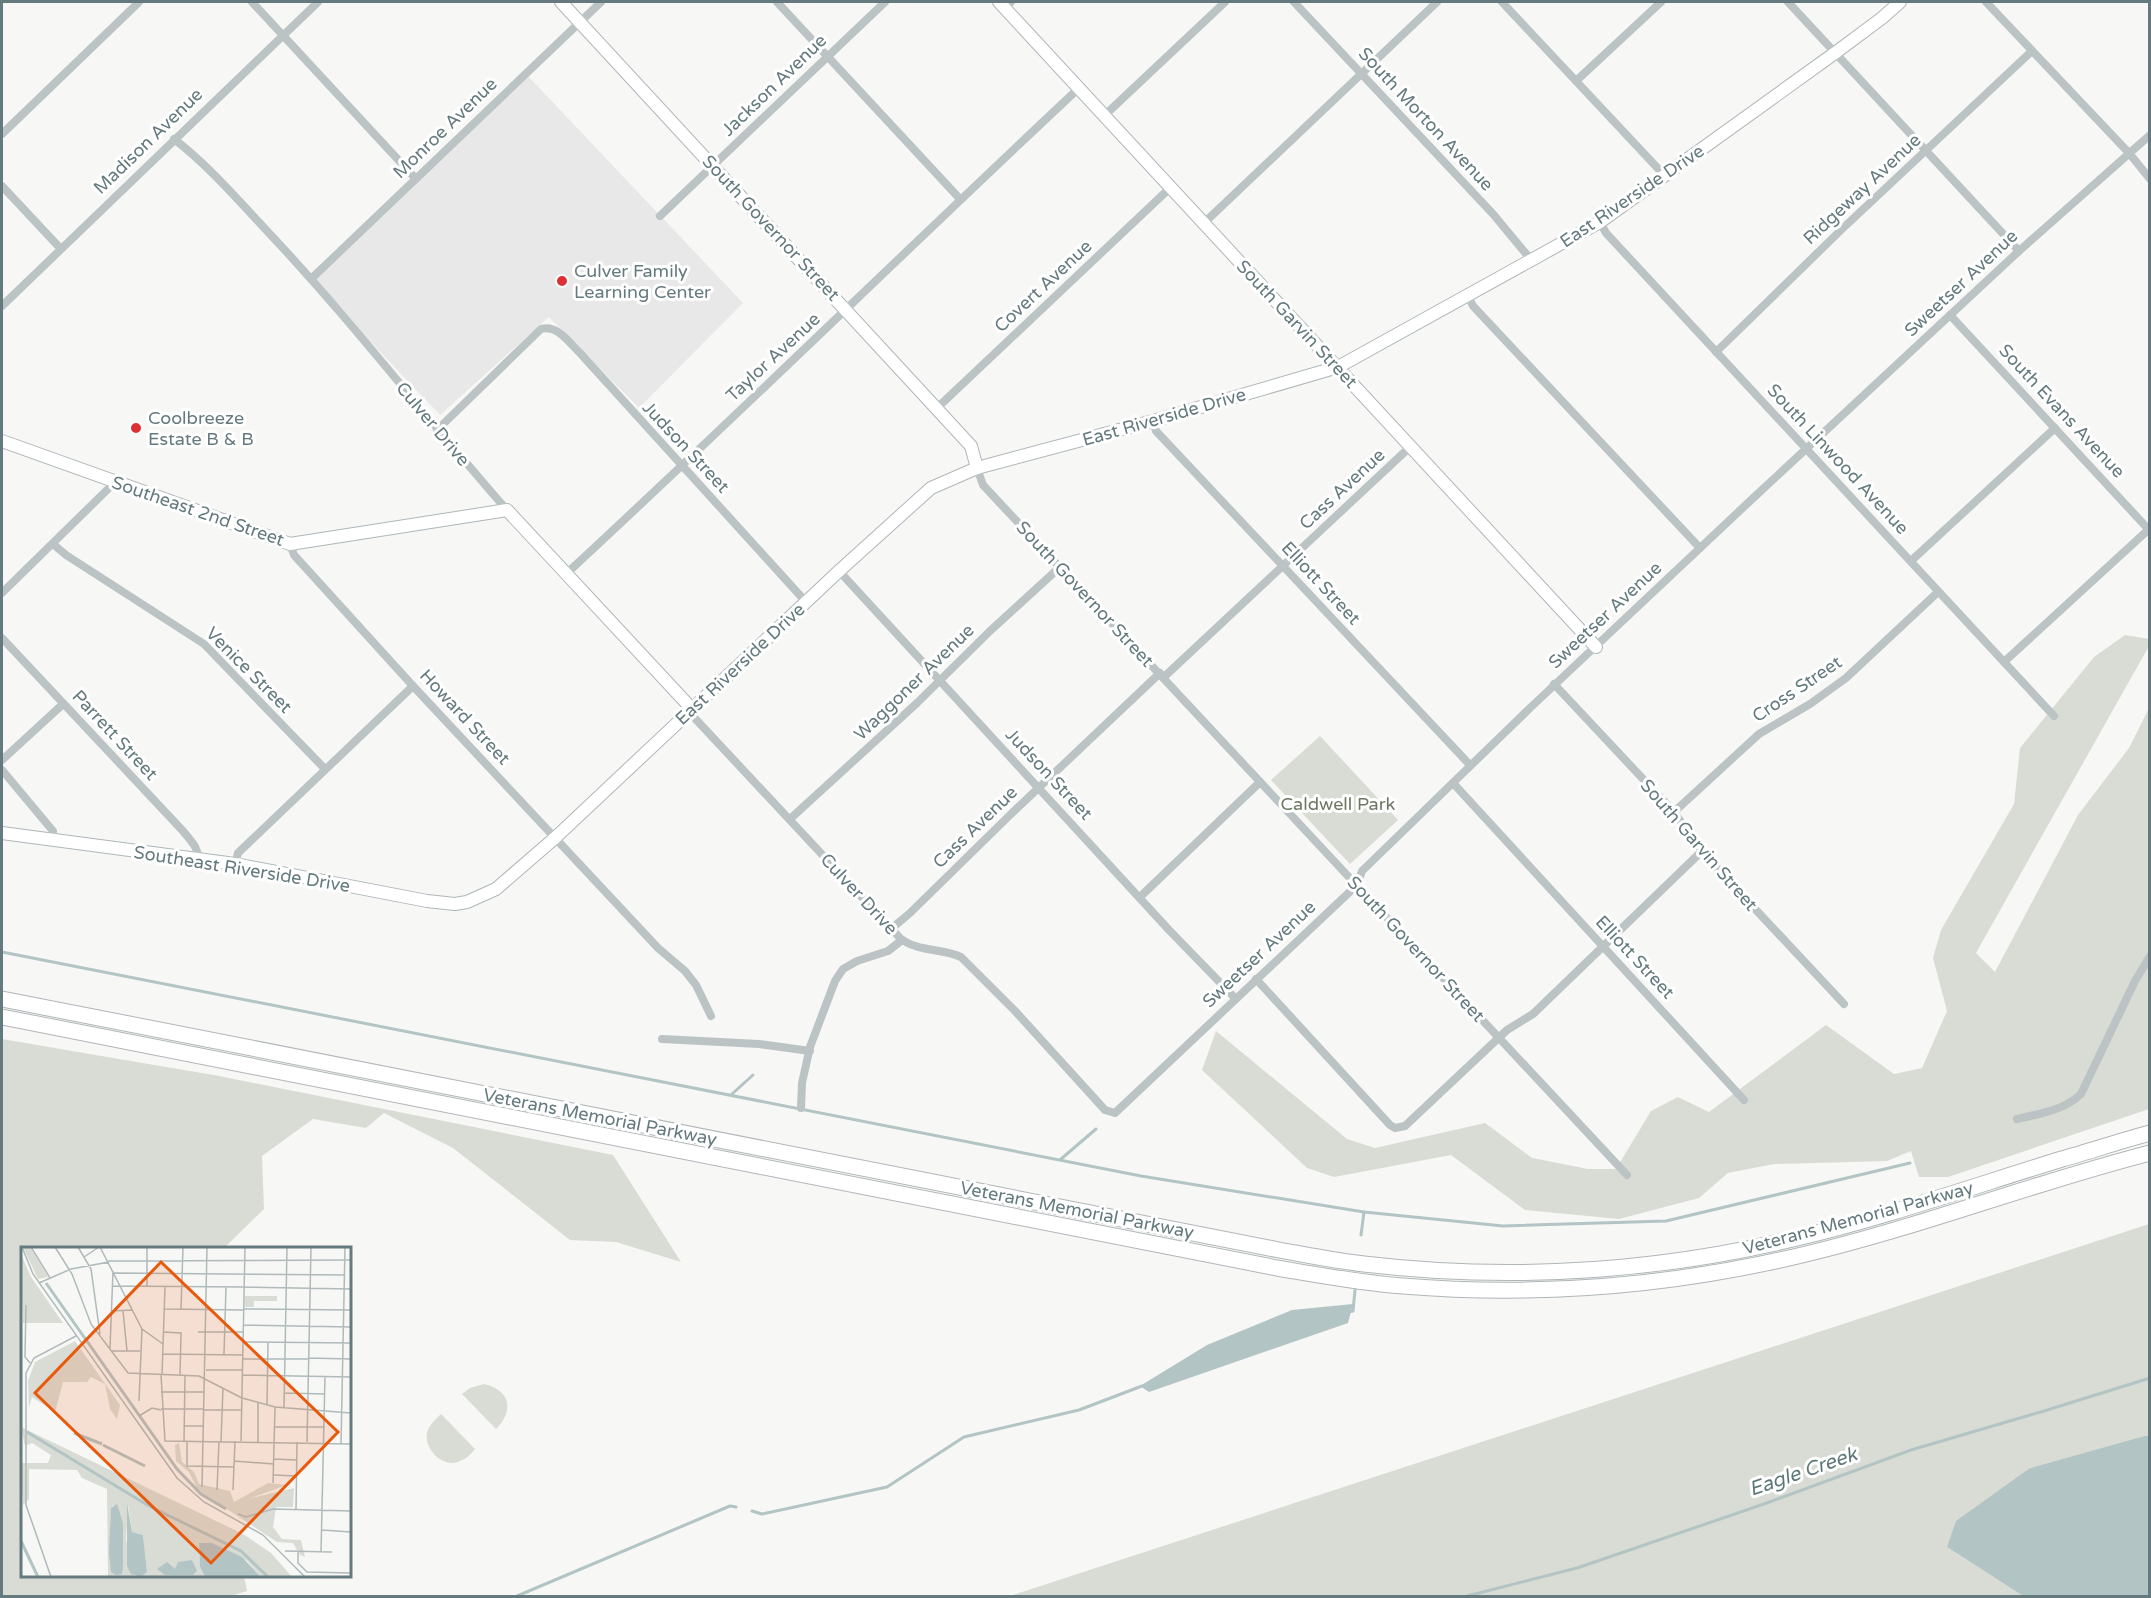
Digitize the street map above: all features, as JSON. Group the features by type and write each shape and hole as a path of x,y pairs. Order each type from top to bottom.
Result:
{"highway":[{"name":"Veterans Memorial Parkway","path":"2,999 1278,1250 1363,1264 1413,1269 1504,1272 1573,1270 1609,1268 1732,1252 1797,1238 1867,1219 2150,1133"},
{"name":"Veterans Memorial Parkway","path":"2,1017 1277,1268 1351,1281 1402,1286 1493,1290 1564,1289 1648,1282 1739,1268 1853,1242 2150,1153"}],"street":[{"path":"2,134 139,2"},
{"path":"252,2 416,179"},
{"name":"Madison Avenue","path":"2,306 318,2"},
{"name":"South Governor Street","path":"561,2 972,446 983,485 1627,1175"},
{"name":"Monroe Avenue","path":"311,279 601,2"},
{"path":"777,2 960,199"},
{"name":"Jackson Avenue","path":"660,216 885,2"},
{"path":"1105,115 1226,2"},
{"name":"South Morton Avenue","path":"1294,2 1493,214 1528,253 1532,261"},
{"path":"1204,223 1437,2"},
{"path":"1502,2 1665,176"},
{"path":"1576,81 1661,2"},
{"path":"1788,2 2019,251"},
{"name":"East Riverside Drive","path":"481,897 496,890 556,837 839,571 931,488 977,468 1154,421 1338,367 1600,222 1835,53 1900,2"},
{"path":"1986,2 2129,153 2150,179"},
{"name":"South Garvin Street","path":"1005,4 1079,88 1596,647"},
{"name":"Ridgeway Avenue","path":"1716,352 2032,51"},
{"name":"Taylor Avenue","path":"566,574 1079,88"},
{"name":"Sweetser Avenue","path":"1095,1099 1110,1113 1115,1113 1121,1108 1357,885 1362,871 1554,684 2019,251 2150,135"},
{"name":"Culver Drive","path":"174,139 198,158 311,279 507,510 891,929 912,946 952,954 966,962 1095,1099"},
{"path":"2,186 60,248"},
{"name":"Covert Avenue","path":"937,408 1171,187"},
{"name":"South Linwood Avenue","path":"1600,222 1606,233 2054,716"},
{"path":"1468,296 1473,306 1700,548"},
{"name":"South Evans Avenue","path":"1950,315 2149,530"},
{"name":"Judson Street","path":"437,430 538,332 546,327 555,329 580,353 806,602"},
{"name":"Elliott Street","path":"1154,421 1156,431 1470,765"},
{"path":"1911,561 2055,428"},
{"name":"Southeast 2nd Street","path":"2,441 290,544 507,510"},
{"name":"Cass Avenue","path":"891,929 1039,788 1411,446"},
{"path":"2,593 109,488 112,481"},
{"path":"2004,662 2149,530"},
{"name":"Venice Street","path":"53,544 66,555 204,644 325,769"},
{"name":"Howard Street","path":"290,544 294,555 413,686 658,948 685,971 696,986 711,1016"},
{"name":"Waggoner Avenue","path":"790,819 875,743 1060,567"},
{"name":"Judson Street","path":"839,571 1236,999"},
{"name":"Cross Street","path":"1674,812 1759,734 1810,704 1846,678 1938,592"},
{"name":"Parrett Street","path":"2,638 183,831 198,853 198,859"},
{"name":"South Garvin Street","path":"1554,684 1674,812 1702,851 1844,1004"},
{"path":"235,864 238,853 413,686"},
{"path":"2,760 63,704"},
{"path":"2,770 53,831 52,839"},
{"path":"1140,897 1260,782"},
{"name":"Elliott Street","path":"1453,783 1744,1100"},
{"name":"Southeast Riverside Drive","path":"2,833 235,864 444,903 467,902 481,897"},
{"path":"1256,979 1390,1125 1399,1128 1406,1125 1507,1030 1533,1014 1702,851"},
{"path":"801,1108 802,1083 810,1051 835,981 843,969 857,961 888,951 902,940"},
{"path":"2018,1119 2069,1104 2081,1094 2135,981 2150,956"},
{"path":"662,1039 759,1044 810,1051"}],"shaded area":[{"path":"526,74 743,303 639,408 549,317 440,415 311,279"},
{"path":"1353,1304 1348,1323 1149,1392 1140,1386 1207,1345 1292,1310"},
{"path":"2150,1436 2149,1596 2023,1596 1947,1547 1956,1521 2030,1468"}],"green space":[{"path":"2125,635 2149,639 2149,646 1976,953 1995,972 2078,815 2129,748 2149,708 2149,1109 1948,1177 1919,1177 1911,1151 1887,1161 1774,1164 1728,1173 1699,1198 1619,1219 1525,1210 1451,1155 1334,1177 1307,1168 1202,1070 1216,1031 1347,1139 1375,1148 1485,1123 1532,1158 1588,1169 1616,1169 1651,1111 1678,1097 1709,1112 1826,1025 1894,1074 1922,1068 1947,1011 1933,958 1941,930 2014,804 2020,748 2094,657"},
{"name":"Caldwell Park","path":"1320,736 1398,820 1350,864 1271,780"},
{"path":"2,1039 219,1076 613,1155 681,1262 616,1242 570,1240 453,1148 384,1113 366,1128 313,1119 262,1156 264,1209 225,1247 21,1247 21,1577 244,1577 247,1591 231,1596 2,1596"},
{"path":"2149,1224 2149,1436 2030,1468 1947,1547 2023,1596 1010,1596"},
{"path":"484,1384 500,1391 507,1402 506,1415 496,1429 462,1394 470,1388"},
{"path":"441,1414 475,1449 462,1460 454,1463 436,1456 427,1439 428,1430"}],"waterway":[{"path":"2,952 1141,1176 1364,1212 1503,1226 1666,1221 1910,1163"},
{"path":"732,1094 753,1075"},
{"path":"1061,1159 1096,1129"},
{"path":"1361,1235 1364,1212"},
{"path":"1348,1312 1353,1311 1355,1290"},
{"name":"Eagle Creek","path":"1467,1596 1577,1568 1764,1504 1911,1450 2150,1378"},
{"path":"752,1511 762,1514 887,1487 964,1437 1079,1410 1142,1386"},
{"path":"517,1596 730,1506 736,1507"}],"place":[{"name":"Culver Family Learning Center","path":"562,281"},
{"name":"Coolbreeze Estate B & B","path":"136,428"}]}
